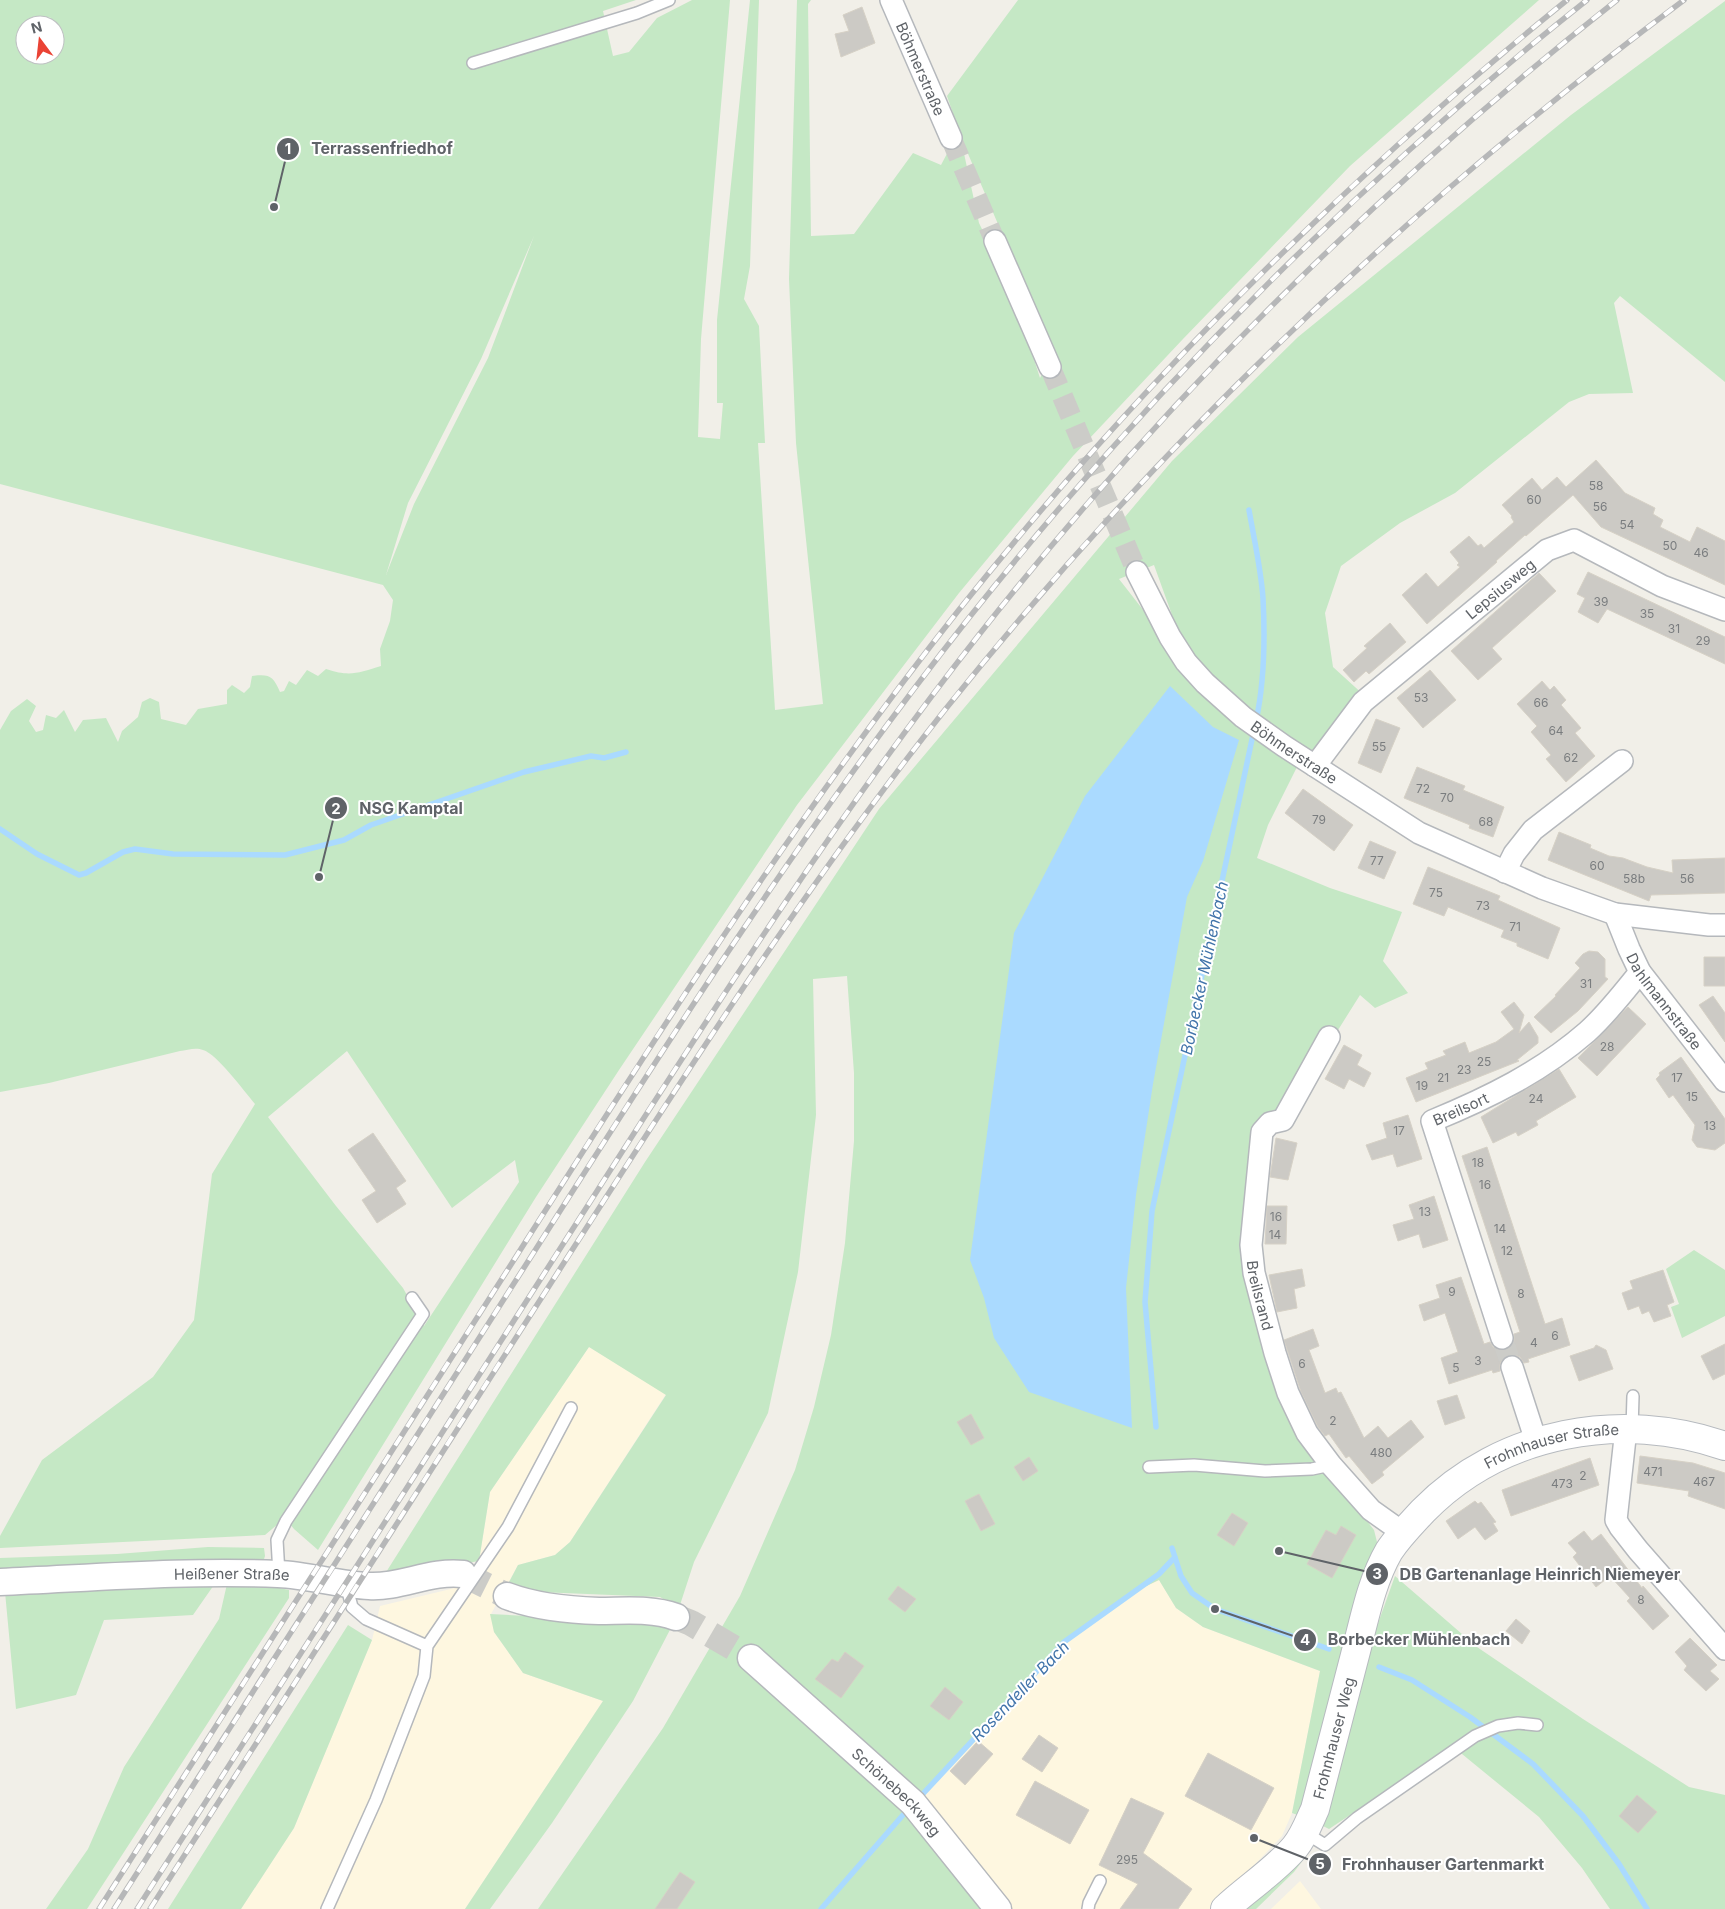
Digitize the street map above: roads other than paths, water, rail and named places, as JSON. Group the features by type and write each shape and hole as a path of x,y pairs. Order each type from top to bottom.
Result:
{"main road":[{"name":"Frohnhauser Straße","path":"1402,1532 1433,1501 1463,1477 1498,1456 1536,1441 1600,1429 1629,1429 1690,1436 1725,1446"},
{"name":"Frohnhauser Weg","path":"1225,1909 1278,1864 1296,1846 1315,1809 1371,1593 1389,1552 1402,1532"}],"street":[{"name":"Böhmerstraße","path":"891,0 951,138"},
{"path":"995,241 1050,366"},
{"name":"Lepsiusweg","path":"1315,766 1363,702 1547,550 1565,543 1574,540 1662,586 1725,610"},
{"name":"Böhmerstraße","path":"1137,572 1170,637 1186,662 1205,683 1243,717 1275,740 1419,833 1542,888 1615,914 1709,925 1725,925"},
{"path":"1505,872 1514,854 1533,830 1622,762"},
{"name":"Dahlmannstraße","path":"1615,914 1640,972 1725,1081"},
{"name":"Breilsort","path":"1502,1338 1432,1121 1506,1088 1565,1050 1611,1008 1640,972"},
{"name":"Breilsrand","path":"1329,1037 1283,1120 1270,1123 1262,1132 1251,1245 1254,1273 1275,1353 1288,1393 1307,1433 1331,1465 1371,1510 1402,1532"},
{"path":"1512,1367 1536,1441"},
{"path":"1629,1429 1616,1520 1638,1550 1725,1649"},
{"name":"Heißener Straße","path":"0,1582 170,1574 279,1574 346,1584 380,1586 438,1575 463,1574"},
{"path":"507,1596 542,1606 597,1611 650,1610 676,1617"},
{"name":"Schönebeckweg","path":"751,1658 913,1803 998,1909"}],"lane":[{"path":"473,63 637,13 669,0"},
{"path":"279,1574 277,1540 286,1521 423,1314 412,1298"},
{"path":"1629,1429 1634,1396"},
{"path":"327,1909 376,1800 424,1676 427,1646 508,1527 571,1408"},
{"path":"1149,1467 1194,1465 1265,1471 1312,1469 1331,1465"},
{"path":"346,1584 352,1607 366,1619 427,1646"},
{"path":"1304,1832 1325,1844 1357,1818 1475,1736 1498,1726 1518,1723 1537,1725"},
{"path":"1088,1909 1100,1881"}],"water":[{"path":"1170,686 1213,727 1239,740 1203,861 1187,897 1153,1084 1136,1195 1126,1288 1132,1428 1029,1392 994,1338 984,1298 970,1260 1014,933 1085,796"}],"waterway":[{"name":"Borbecker Mühlenbach","path":"1249,510 1261,576 1264,613 1262,676 1256,721"},
{"name":"Borbecker Mühlenbach","path":"1156,1427 1145,1302 1152,1211 1254,730"},
{"path":"0,829 37,854 79,875 123,852 135,849 173,854 285,855 344,840 371,825 524,772 591,756 604,758 626,752"},
{"name":"Borbecker Mühlenbach","path":"1172,1548 1181,1576 1192,1593 1215,1609 1329,1649"},
{"name":"Rosendeller Bach","path":"920,1797 1064,1642 1159,1574 1175,1557"},
{"name":"Borbecker Mühlenbach","path":"1379,1667 1412,1680 1470,1717 1533,1764 1583,1816 1619,1864 1647,1909"},
{"name":"Rosendeller Bach","path":"821,1909 903,1815"}],"tunnel":[{"path":"951,138 995,241"},
{"path":"1050,367 1137,572"},
{"path":"1502,1338 1512,1367"},
{"path":"463,1574 507,1596"},
{"path":"676,1617 691,1623 751,1658"}],"railway":[{"path":"99,1909 672,1013 782,849 898,689 958,611 1027,527 1171,366 1246,289 1403,140 1567,0"},
{"path":"114,1909 585,1171 690,1010 797,851 909,695 1037,534 1183,371 1260,292 1419,141 1587,0"},
{"path":"137,1909 764,933 868,783 978,636 1123,463 1279,299 1360,221 1444,145 1529,71 1617,0"},
{"path":"150,1909 692,1064 839,850 944,711 1026,612 1111,516 1200,422 1291,332 1385,244 1482,160 1582,78 1684,0"}],"place":[{"name":"Terrassenfriedhof","path":"274,207"},
{"name":"NSG Kamptal","path":"319,877"},
{"name":"DB Gartenanlage Heinrich Niemeyer","path":"1279,1551"},
{"name":"Borbecker Mühlenbach","path":"1215,1609"},
{"name":"Frohnhauser Gartenmarkt","path":"1254,1838"}]}
